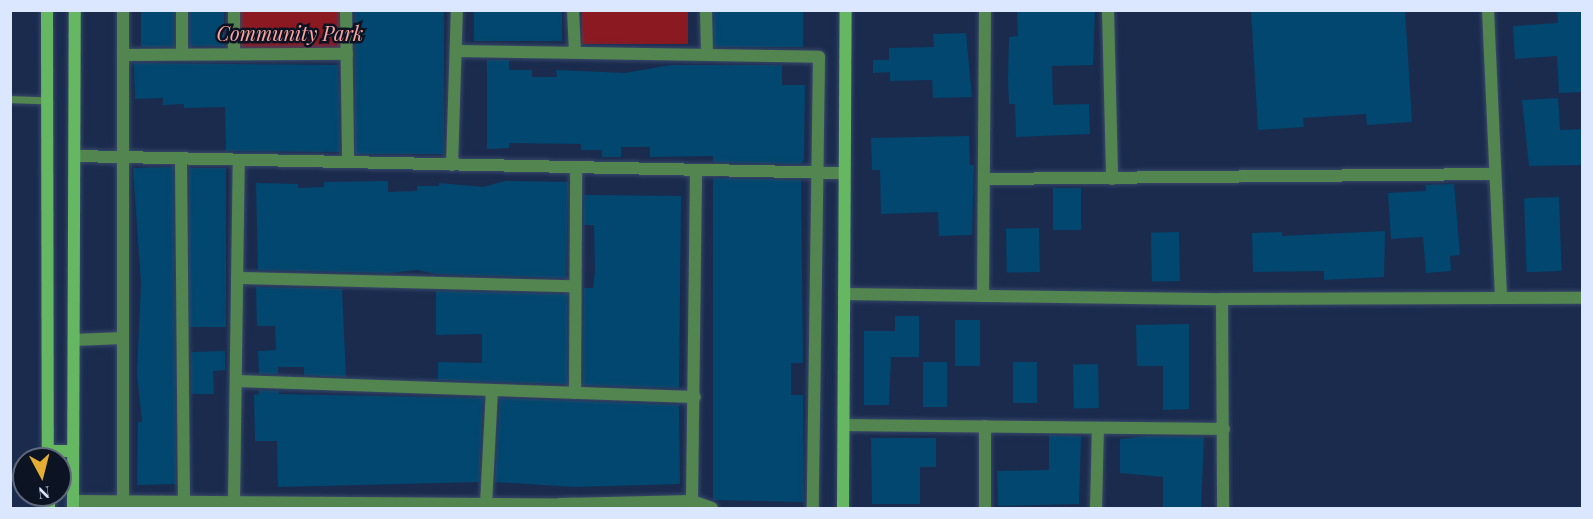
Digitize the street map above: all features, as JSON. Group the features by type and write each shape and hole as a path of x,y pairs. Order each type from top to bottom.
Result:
{"street":[{"path":"47,10 48,447"},
{"path":"75,10 73,505 234,501 372,506 486,504 560,506 692,501 712,508"},
{"path":"123,10 123,504"},
{"path":"182,10 182,54"},
{"path":"234,10 234,54"},
{"path":"346,10 348,162"},
{"path":"452,165 457,10"},
{"path":"573,10 575,52"},
{"path":"706,10 707,53"},
{"path":"843,508 842,173 846,10"},
{"path":"983,296 985,10"},
{"path":"1108,10 1112,179"},
{"path":"1488,10 1501,298"},
{"path":"457,51 707,53 819,57 813,508"},
{"path":"123,54 346,54"},
{"path":"75,156 842,173"},
{"path":"181,159 184,501"},
{"path":"234,501 239,160"},
{"path":"575,393 576,167"},
{"path":"692,501 696,170"},
{"path":"984,179 1495,174"},
{"path":"237,278 575,286"},
{"path":"844,294 1222,299 1582,298"},
{"path":"1222,299 1223,508"},
{"path":"74,340 123,338"},
{"path":"236,381 694,397"},
{"path":"486,504 492,390"},
{"path":"844,425 1224,429"},
{"path":"985,426 985,508"},
{"path":"1096,508 1098,428"}],"lane":[{"path":"10,99 46,100"}],"green space":[{"name":"Community Park","path":"234,11 346,11 346,54 234,54"},
{"path":"582,11 688,11 688,44 582,44"}],"building":[{"path":"141,10 174,10 174,47 141,47"},
{"path":"190,10 224,10 224,46 190,46"},
{"path":"355,10 444,10 444,154 355,154"},
{"path":"474,10 562,10 562,41 474,41"},
{"path":"714,10 803,10 803,47 714,47"},
{"path":"1017,10 1095,10 1093,65 1052,66 1053,105 1089,104 1090,134 1016,137 1015,104 1009,104 1008,78 1009,37 1018,36"},
{"path":"1251,10 1405,10 1412,122 1367,125 1366,114 1303,118 1304,127 1258,130"},
{"path":"1557,10 1582,10 1582,92 1559,93 1557,56 1515,59 1513,26 1558,23"},
{"path":"966,33 972,97 933,98 932,80 890,81 890,72 873,73 873,60 889,60 889,48 934,47 933,34"},
{"path":"487,60 509,60 509,70 532,70 532,77 557,77 556,70 625,73 671,65 782,65 782,85 805,85 804,160 801,164 713,162 713,156 650,157 650,147 621,147 621,157 602,157 602,150 581,150 581,144 509,143 509,148 487,149"},
{"path":"134,63 338,65 340,152 226,151 225,107 184,108 184,104 163,105 163,98 135,99"},
{"path":"1558,98 1560,130 1582,129 1582,165 1529,166 1522,100"},
{"path":"969,136 970,165 974,165 972,235 939,236 938,212 881,214 880,170 872,170 871,138"},
{"path":"173,167 176,484 137,485 138,422 142,422 137,374 141,283 133,168"},
{"path":"189,168 226,168 226,327 189,327"},
{"path":"713,178 801,180 803,363 791,363 791,395 803,395 804,502 713,500"},
{"path":"388,181 388,192 417,191 417,186 439,186 439,183 483,187 505,181 568,182 566,278 436,274 417,270 389,273 258,270 256,183 298,184 298,188 324,187 324,182"},
{"path":"1454,184 1460,255 1450,256 1451,271 1426,273 1423,237 1391,239 1388,193 1426,191 1425,185"},
{"path":"1053,188 1081,188 1081,230 1053,230"},
{"path":"584,195 681,196 679,388 583,385 584,288 593,288 595,271 594,225 584,225"},
{"path":"1559,197 1562,271 1527,272 1524,198"},
{"path":"1039,228 1040,272 1007,273 1006,229"},
{"path":"1385,231 1384,277 1324,280 1324,271 1253,272 1252,233 1282,232 1282,236"},
{"path":"1151,232 1179,232 1180,281 1152,281"},
{"path":"256,287 342,289 346,377 304,375 304,367 278,367 278,374 259,374 258,351 276,350 275,326 257,326"},
{"path":"436,291 567,294 567,384 438,380 438,362 482,363 482,334 436,335"},
{"path":"895,316 919,316 919,357 891,357 889,405 864,405 864,331 895,331"},
{"path":"955,320 980,320 980,366 955,366"},
{"path":"1189,324 1189,409 1163,410 1163,366 1137,366 1136,325"},
{"path":"225,351 225,370 213,371 214,394 191,394 191,352"},
{"path":"923,362 947,362 947,407 923,407"},
{"path":"1013,362 1037,362 1037,403 1013,403"},
{"path":"1073,364 1098,364 1099,408 1074,408"},
{"path":"259,390 279,391 279,394 483,398 479,482 278,487 277,441 255,441 254,395 259,394"},
{"path":"500,398 679,405 680,484 574,487 495,482"},
{"path":"1049,435 1081,436 1079,504 998,506 997,471 1049,470"},
{"path":"1147,436 1204,437 1201,508 1163,508 1163,477 1120,473 1120,439"},
{"path":"871,438 936,438 936,467 920,467 920,504 872,504"}]}
